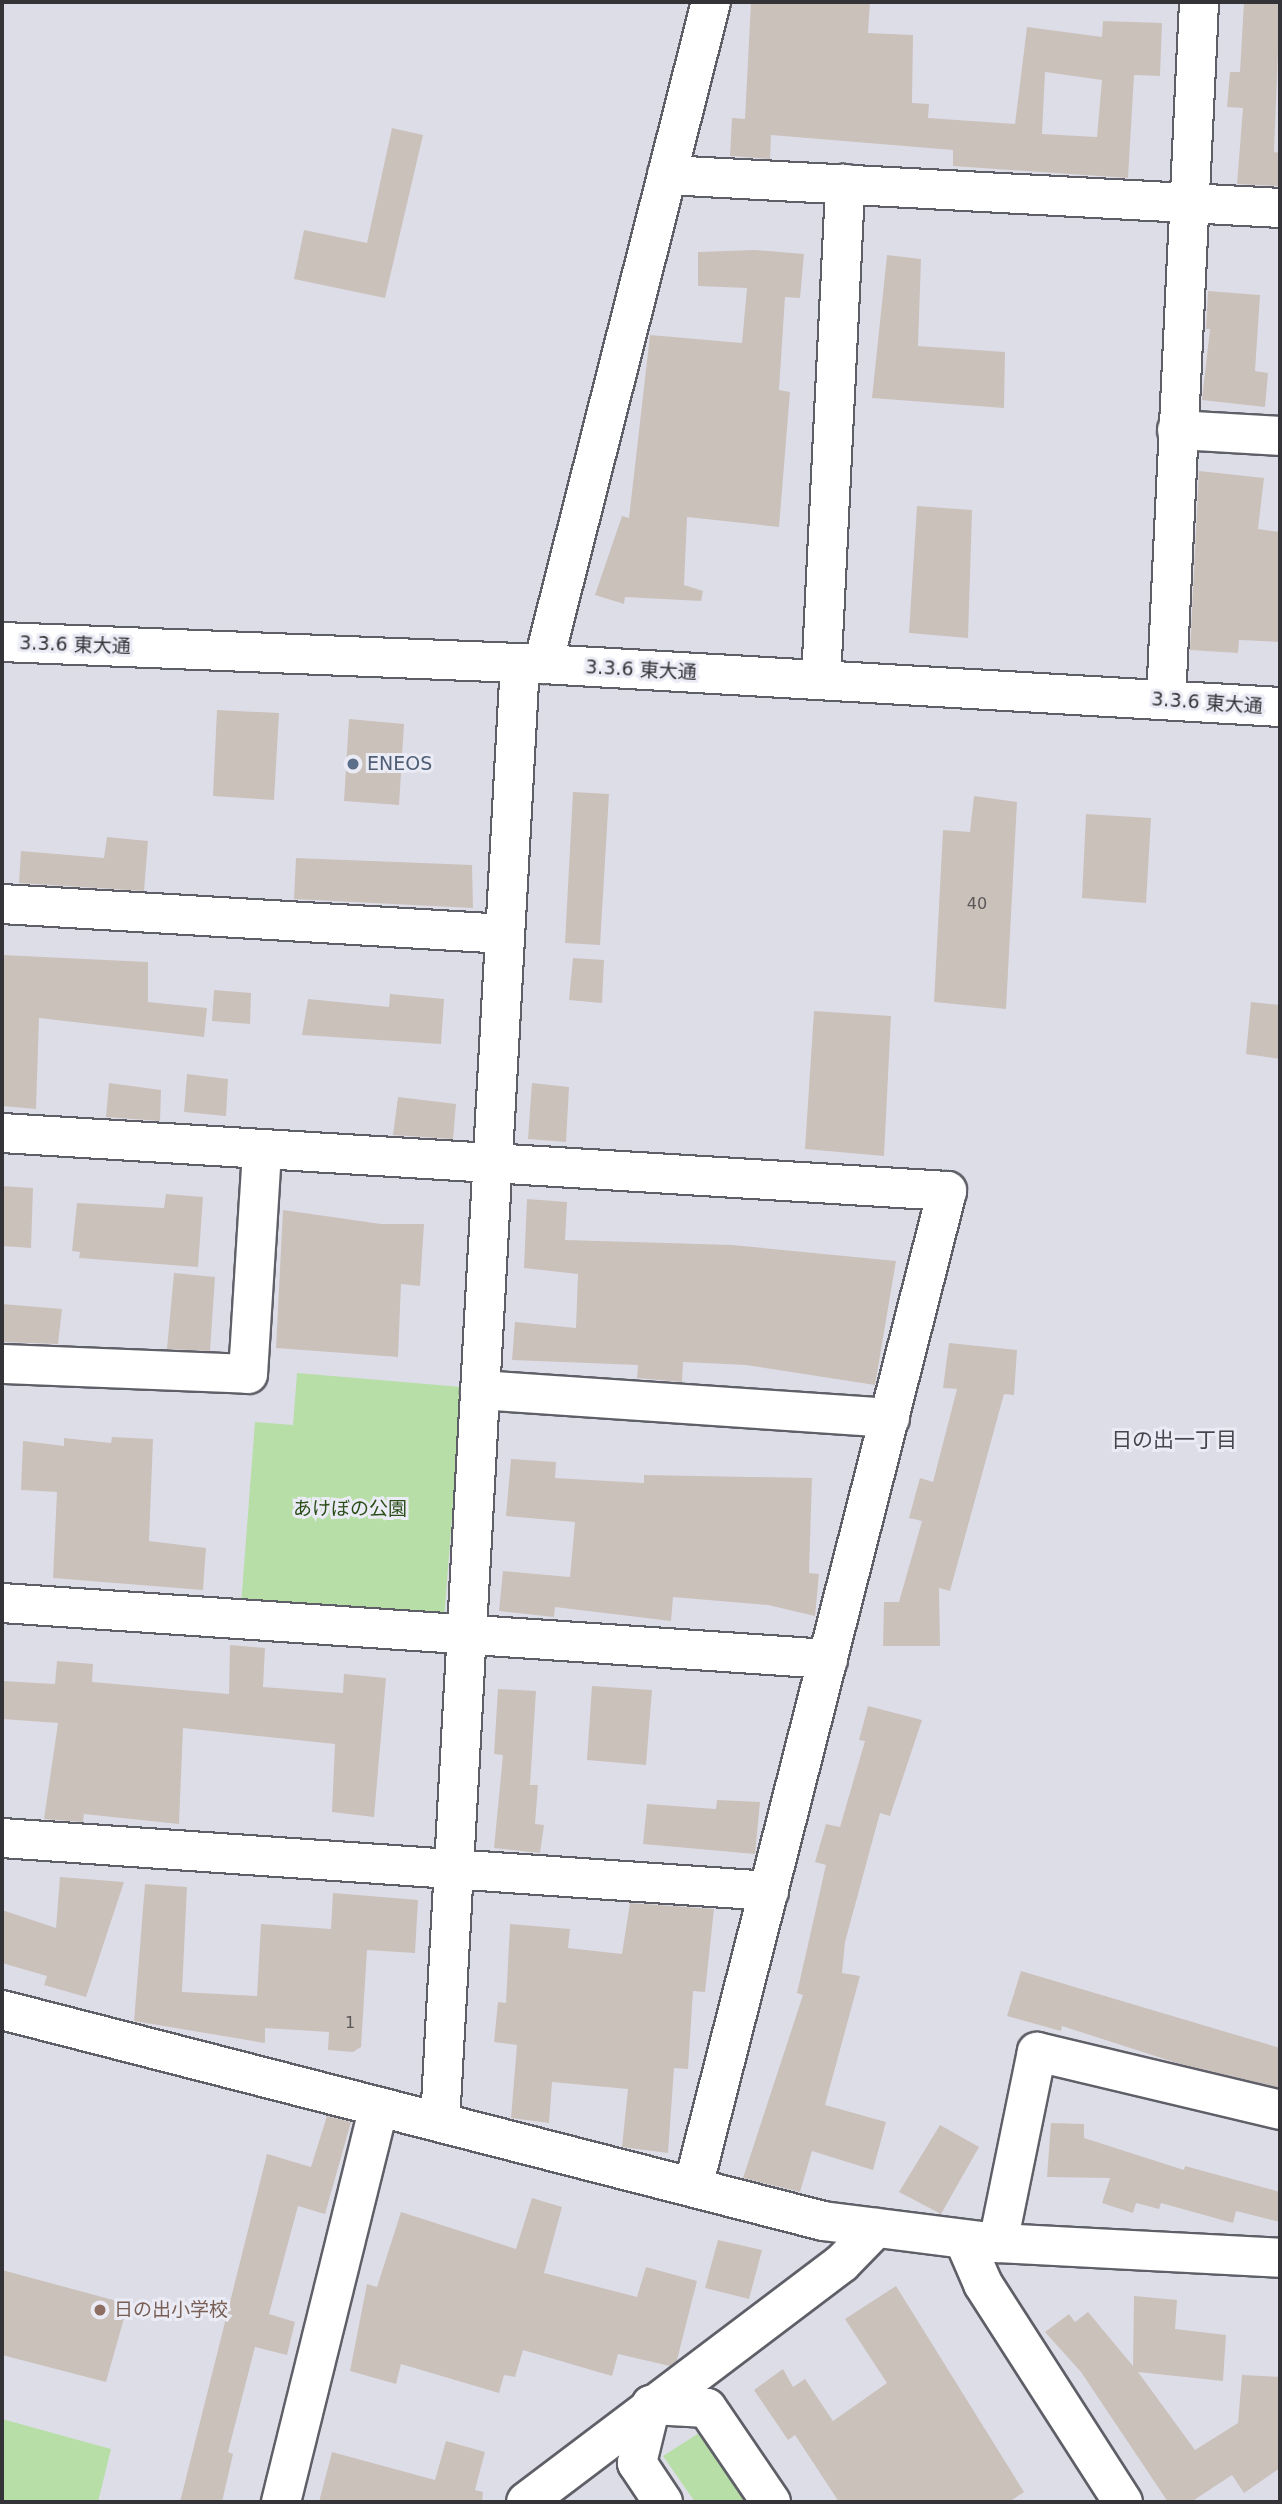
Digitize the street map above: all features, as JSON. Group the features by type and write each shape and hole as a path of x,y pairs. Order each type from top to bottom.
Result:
{"street":[{"path":"440,2122 505,934 531,663 667,175 712,2"},
{"path":"1166,700 1187,203 1199,2"},
{"path":"667,175 1280,208"},
{"path":"821,680 845,184"},
{"path":"1177,430 1280,436"},
{"name":"3.3.6 東大通","path":"2,642 531,663 1280,707"},
{"path":"2,904 505,934"},
{"path":"2,1133 947,1191 693,2187"},
{"path":"2,1364 248,1374 262,1149"},
{"path":"480,1390 890,1418"},
{"path":"2,1603 828,1659"},
{"path":"2,1838 769,1891"},
{"path":"2,2010 823,2221 981,2241 1280,2258"},
{"path":"1123,2502 983,2284 981,2241 1037,2052 1280,2110"},
{"path":"281,2502 379,2107"},
{"path":"526,2502 842,2263 876,2228"},
{"path":"651,2405 637,2463 663,2502"},
{"path":"651,2405 707,2408 771,2502"}],"green space":[{"name":"あけぼの公園","path":"297,1373 462,1387 444,1620 241,1605 255,1422 293,1425"},
{"path":"2,2419 111,2449 98,2502 2,2502"},
{"path":"699,2433 747,2502 695,2502 663,2456"}],"building":[{"path":"751,2 870,2 868,33 913,35 912,103 929,104 928,118 1015,124 1027,27 1102,37 1103,21 1162,23 1160,76 1134,75 1128,178 953,166 953,150 771,135 770,159 730,156 732,118 745,119","holes":["1045,72 1102,80 1097,137 1042,134"]},
{"path":"1244,2 1280,2 1274,152 1280,153 1279,186 1237,184 1243,108 1227,107 1230,72 1240,72"},
{"path":"392,128 423,135 385,298 294,279 304,230 367,243"},
{"path":"755,250 804,254 800,298 785,297 779,390 790,392 779,527 687,517 684,585 703,591 701,601 625,597 624,604 595,595 622,516 629,518 650,335 742,343 747,288 698,286 698,252"},
{"path":"887,255 921,259 918,346 1005,352 1004,408 872,398"},
{"path":"1208,291 1260,295 1255,371 1268,373 1265,407 1202,400 1210,329 1206,329"},
{"path":"1199,471 1264,478 1258,529 1280,532 1280,642 1239,640 1238,653 1190,650"},
{"path":"917,506 972,510 968,638 909,633"},
{"path":"217,710 279,713 274,800 213,796"},
{"path":"349,719 404,724 399,805 344,801"},
{"path":"573,792 609,794 600,945 565,943"},
{"path":"974,796 1017,802 1006,1009 934,1002 943,830 970,832"},
{"path":"1086,814 1151,818 1146,903 1082,898"},
{"path":"107,837 148,841 144,891 19,883 21,851 104,858"},
{"path":"296,858 472,865 473,908 294,899"},
{"path":"2,955 148,962 148,1002 207,1008 204,1037 39,1018 36,1109 2,1106"},
{"path":"573,958 604,960 602,1003 569,1000"},
{"path":"214,990 251,993 250,1024 212,1021"},
{"path":"390,994 444,999 441,1044 302,1035 308,999 389,1007"},
{"path":"1251,1002 1280,1005 1280,1059 1246,1054"},
{"path":"814,1011 891,1016 884,1156 805,1149"},
{"path":"187,1074 228,1079 226,1116 184,1112"},
{"path":"109,1083 161,1090 160,1121 106,1117"},
{"path":"532,1083 569,1087 566,1142 528,1139"},
{"path":"398,1097 456,1104 453,1139 393,1135"},
{"path":"2,1186 33,1188 31,1248 2,1246"},
{"path":"166,1194 203,1197 198,1267 79,1258 80,1252 72,1251 77,1203 164,1208"},
{"path":"527,1199 567,1202 565,1240 732,1245 896,1261 875,1385 746,1365 683,1362 682,1382 637,1378 638,1365 512,1360 515,1322 576,1328 578,1274 524,1268"},
{"path":"283,1210 381,1224 424,1224 420,1286 401,1284 398,1357 276,1348"},
{"path":"174,1273 215,1277 210,1351 167,1349"},
{"path":"2,1304 62,1309 58,1344 2,1342"},
{"path":"949,1343 1017,1350 1014,1395 1004,1394 950,1591 939,1588 940,1646 883,1646 884,1602 899,1602 922,1521 909,1518 920,1478 933,1482 957,1389 943,1388"},
{"path":"112,1437 153,1439 149,1541 206,1548 203,1590 53,1578 57,1492 21,1490 23,1441 64,1446 64,1438 111,1443"},
{"path":"511,1459 556,1462 555,1478 644,1483 644,1475 812,1478 809,1573 819,1574 815,1616 768,1605 673,1597 671,1621 555,1607 554,1617 499,1611 503,1571 570,1577 575,1522 506,1516"},
{"path":"230,1645 265,1648 263,1687 343,1693 344,1674 386,1678 374,1817 332,1812 335,1744 183,1728 179,1824 84,1814 83,1822 44,1819 58,1723 2,1719 2,1681 55,1684 57,1661 93,1664 92,1682 229,1694"},
{"path":"592,1686 652,1690 646,1765 587,1760"},
{"path":"498,1689 536,1691 530,1785 538,1785 535,1824 544,1825 540,1853 494,1848 503,1755 494,1754"},
{"path":"868,1706 922,1720 890,1816 880,1813 845,1942 842,1973 860,1976 825,2105 886,2122 873,2170 812,2151 800,2192 743,2178 803,1995 797,1993 826,1865 815,1862 826,1824 840,1827 865,1741 859,1740"},
{"path":"717,1800 760,1802 755,1854 643,1844 647,1804 716,1809"},
{"path":"60,1877 124,1882 86,1997 44,1985 47,1976 2,1963 2,1910 56,1928"},
{"path":"145,1884 187,1887 182,1992 257,1996 261,1924 331,1929 333,1893 418,1900 415,1953 367,1950 361,2047 353,2052 328,2050 329,2032 265,2028 265,2043 134,2021"},
{"path":"630,1903 714,1909 705,1992 693,1991 688,2069 674,2068 668,2153 622,2147 628,2089 552,2082 549,2123 511,2118 517,2045 494,2042 498,2002 506,2003 510,1924 570,1929 568,1948 622,1954"},
{"path":"1021,1971 1280,2048 1280,2088 1177,2063 1062,2026 1061,2031 1007,2016"},
{"path":"327,2116 351,2122 325,2214 298,2206 269,2314 295,2322 287,2355 255,2347 228,2452 233,2454 222,2502 180,2502 267,2154 311,2167"},
{"path":"1051,2123 1084,2124 1084,2138 1184,2170 1185,2166 1280,2192 1280,2222 1236,2211 1233,2223 1161,2203 1159,2209 1136,2203 1133,2213 1102,2203 1110,2178 1047,2177"},
{"path":"940,2125 979,2147 941,2214 899,2192"},
{"path":"532,2198 562,2207 544,2273 637,2297 646,2267 697,2281 677,2360 670,2366 618,2354 612,2376 523,2350 515,2377 504,2375 499,2393 401,2364 396,2384 350,2371 367,2284 377,2287 401,2212 516,2249"},
{"path":"718,2240 762,2250 749,2299 705,2288"},
{"path":"2,2270 128,2304 106,2382 2,2355"},
{"path":"896,2286 1024,2492 1009,2502 839,2502 795,2435 788,2440 754,2390 783,2369 793,2387 805,2379 833,2421 887,2383 845,2319"},
{"path":"1134,2296 1177,2300 1175,2329 1226,2335 1223,2381 1138,2372 1195,2450 1238,2423 1242,2375 1280,2377 1280,2468 1244,2493 1232,2475 1191,2502 1168,2502 1081,2372 1045,2332 1069,2314 1075,2322 1088,2312 1133,2366"},
{"path":"446,2441 485,2452 475,2490 483,2492 482,2502 319,2502 332,2452 435,2480"}],"place":[{"name":"ENEOS","path":"353,764"},
{"name":"日の出小学校","path":"100,2310"}],"district":[{"name":"日の出一丁目","path":"1174,1440"}]}
